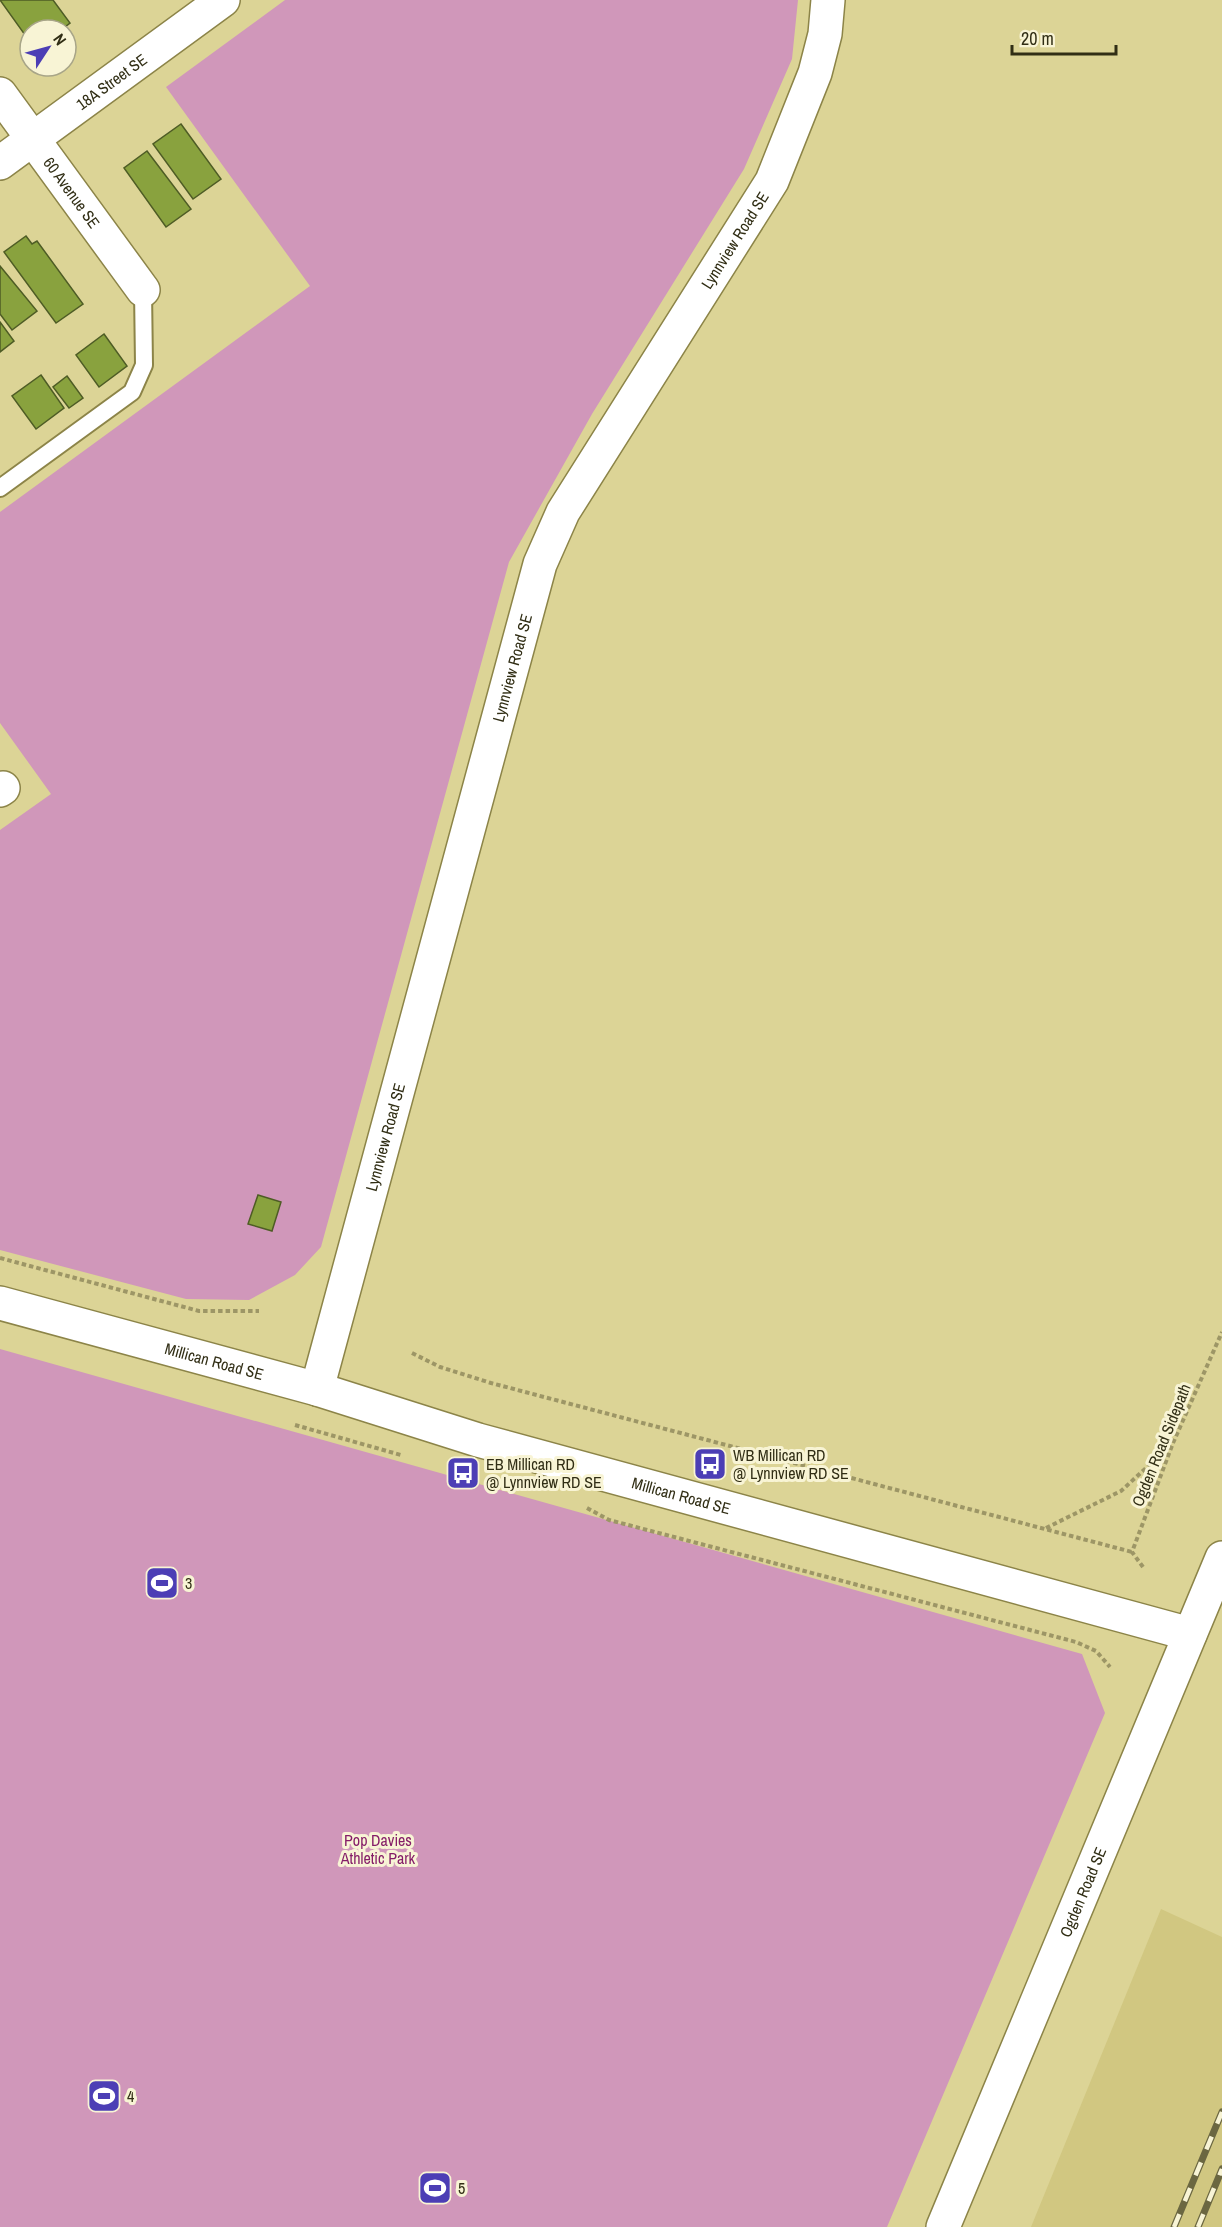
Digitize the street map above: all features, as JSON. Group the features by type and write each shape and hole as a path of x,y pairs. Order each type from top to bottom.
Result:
{"street":[{"name":"18A Street SE","path":"0,163 223,0"},
{"name":"Lynnview Road SE","path":"317,1389 540,564 563,512 772,181 815,73 825,34 828,0"},
{"name":"60 Avenue SE","path":"0,94 143,290"},
{"name":"Millican Road SE","path":"0,1303 317,1389 478,1440 1190,1634"},
{"name":"Ogden Road SE","path":"943,2227 1222,1558"}],"lane":[{"path":"0,488 132,392 144,365 143,290"}],"path":[{"path":"0,1258 199,1311 259,1311"},
{"name":"Ogden Road Sidepath","path":"1132,1551 1173,1443 1222,1332"},
{"path":"412,1353 440,1367 491,1383 1132,1551 1143,1568"},
{"path":"295,1425 408,1456"},
{"path":"1046,1528 1121,1491 1140,1476 1173,1443"},
{"path":"585,1506 609,1520 1077,1641 1096,1651 1110,1667"}],"shaded area":[{"path":"1161,1909 1222,1937 1222,2227 1031,2227"}],"green space":[{"path":"285,0 798,0 792,59 744,169 592,414 509,562 321,1247 295,1275 249,1300 186,1299 0,1250 0,830 51,794 0,723 0,512 310,286 166,87"},
{"name":"Pop Davies Athletic Park","path":"0,1349 1082,1654 1105,1713 887,2227 0,2227"}],"building":[{"path":"0,0 53,0 66,18 18,18 18,25"},
{"path":"181,124 221,179 193,199 153,144"},
{"path":"147,151 191,209 166,227 124,168"},
{"path":"26,236 32,244 37,241 83,304 56,323 4,252"},
{"path":"0,266 37,311 12,330 0,314"},
{"path":"0,322 14,341 0,352"},
{"path":"104,334 127,366 99,387 76,355"},
{"path":"41,375 64,408 36,429 12,396"},
{"path":"67,376 83,398 69,408 53,387"},
{"path":"258,1195 281,1202 272,1231 248,1224"}],"railway":[{"path":"1174,2227 1222,2112"},
{"path":"1198,2227 1222,2169"}],"place":[{"name":"WB Millican RD @ Lynnview RD SE","path":"710,1464"},
{"name":"EB Millican RD @ Lynnview RD SE","path":"463,1473"},
{"name":"3","path":"162,1583"},
{"name":"4","path":"104,2096"},
{"name":"5","path":"435,2188"}]}
